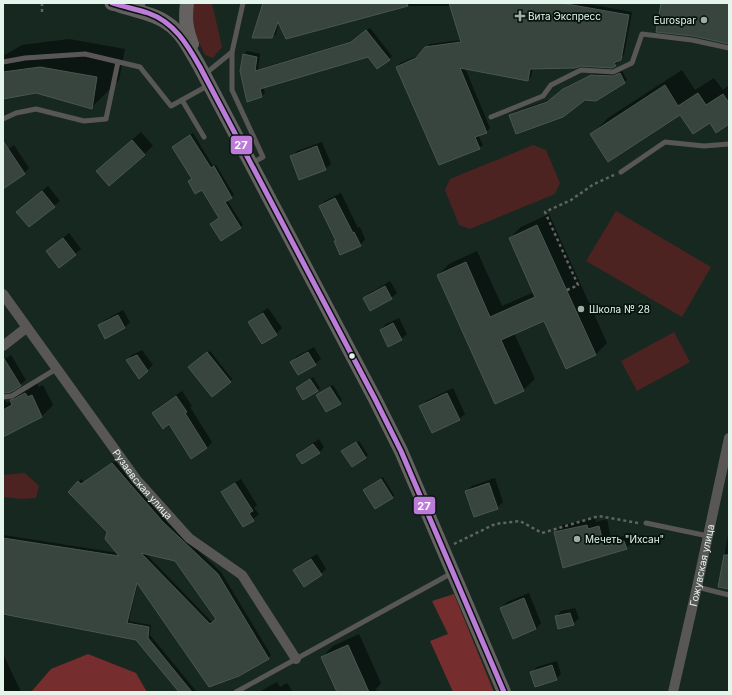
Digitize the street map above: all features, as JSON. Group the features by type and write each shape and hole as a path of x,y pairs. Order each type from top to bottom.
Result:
{"main road":[{"path":"112,3 123,5 138,3"},
{"path":"112,3 167,22 180,35 205,75 400,451 504,692"},
{"path":"187,3 187,29 205,75"}],"street":[{"name":"Рузаевская улица","path":"3,294 136,479 190,538 242,575 296,659"},
{"path":"3,346 26,328"},
{"name":"Гожувская улица","path":"673,692 728,451 729,438"}],"lane":[{"path":"243,3 232,52 232,90 263,157 251,164"},
{"path":"491,117 543,96 551,85 581,70 613,72 632,62 642,34 692,40 729,48"},
{"path":"3,62 24,58 85,54 140,67 172,106 182,100 205,75 232,52"},
{"path":"3,119 16,113 36,109 84,121 106,119 118,62"},
{"path":"182,100 204,137"},
{"path":"621,172 665,142 704,146 729,144"},
{"path":"3,397 12,396 56,369"},
{"path":"646,523 708,536"},
{"path":"236,692 453,572"},
{"path":"697,587 729,595"}],"path":[{"path":"42,3 42,12"},
{"path":"567,290 578,285 545,212 571,200 590,186 621,172"},
{"path":"443,550 495,524 520,521 542,533 598,516 637,523 646,523"}],"shaded area":[{"path":"192,3 212,3 222,47 213,58 205,55 191,25"},
{"path":"533,145 546,150 560,183 555,194 470,229 459,225 445,190 450,179"},
{"path":"616,211 711,267 682,317 586,261"},
{"path":"674,332 690,362 637,391 621,361"},
{"path":"25,473 39,486 36,498 3,498 3,475"},
{"path":"454,594 494,692 453,692 430,641 448,634 432,601"},
{"path":"88,654 136,673 147,692 31,692 51,669"}],"building":[{"path":"263,3 407,3 408,6 286,39 278,22 272,38 252,38"},
{"path":"449,3 561,3 629,15 621,60 614,63 616,66 612,68 581,66 575,68 530,69 528,81 460,68 487,133 475,137 480,149 439,165 396,67 416,58 425,47 461,42"},
{"name":"Eurospar","path":"661,3 729,3 729,44 693,36 656,32"},
{"path":"366,30 390,60 377,69 368,57 260,89 262,97 247,102 240,71 243,54 257,57 255,71 351,42"},
{"path":"40,67 97,77 92,109 36,93 3,99 3,72"},
{"path":"620,73 625,83 596,101 585,100 563,117 516,134 509,115 547,102 563,89 591,75 613,76"},
{"path":"665,85 678,106 698,93 706,105 723,94 729,103 729,124 716,133 710,123 693,134 680,115 608,162 590,134"},
{"path":"190,135 211,168 214,166 232,198 225,202 241,228 221,241 210,224 219,218 202,190 195,194 188,181 192,179 172,147"},
{"path":"132,140 145,155 109,186 96,171"},
{"path":"3,141 25,174 3,189"},
{"path":"317,146 326,170 299,180 290,156"},
{"path":"42,191 55,207 29,227 16,212"},
{"path":"335,198 361,246 340,255 334,241 336,241 319,206"},
{"path":"537,225 596,355 566,369 544,321 501,340 524,391 495,404 437,275 466,262 490,317 535,297 509,238"},
{"path":"63,238 76,255 59,268 46,251"},
{"path":"385,286 392,299 370,311 363,298"},
{"path":"263,313 277,335 262,344 248,322"},
{"path":"118,315 125,328 105,339 98,325"},
{"path":"393,323 402,340 388,347 380,330"},
{"path":"207,352 231,382 212,397 188,367"},
{"path":"308,352 316,365 298,375 290,362"},
{"path":"137,355 148,371 139,379 126,360"},
{"path":"3,357 21,386 11,392 5,393 3,390"},
{"path":"310,379 318,391 303,400 296,388"},
{"path":"330,387 341,404 326,412 316,395"},
{"path":"25,393 28,397 32,395 42,417 3,437 3,410 12,405 10,400"},
{"path":"447,393 460,420 432,433 419,406"},
{"path":"176,396 187,412 185,413 207,448 191,459 169,424 163,429 152,413"},
{"path":"356,442 366,458 352,467 341,451"},
{"path":"313,444 320,453 302,464 296,455"},
{"path":"112,463 163,522 218,574 269,659 239,676 209,687 137,583 127,623 149,627 148,638 192,692 179,692 136,640 3,614 3,538 119,556 105,539 107,532 68,492 78,481 81,484","holes":["141,553 175,561 216,619 210,624"]},
{"path":"381,479 393,498 375,509 363,490"},
{"path":"235,483 253,511 249,513 254,521 243,527 221,492"},
{"path":"489,483 498,509 474,517 465,491"},
{"path":"587,525 588,529 599,526 604,546 624,541 627,549 563,568 554,532"},
{"path":"724,555 729,555 729,589 718,587"},
{"path":"311,559 322,575 304,587 293,570"},
{"path":"524,598 536,629 513,639 500,608"},
{"path":"570,613 574,625 558,629 555,616"},
{"path":"348,645 369,692 337,692 321,657"},
{"path":"552,665 557,680 535,687 530,672"}],"transit line":[{"name":"27","path":"112,3 148,13 165,22 185,42 200,67 401,451 504,692"}],"place":[{"name":"Вита Экспресс","path":"520,16"},
{"name":"Eurospar","path":"704,20"},
{"name":"Школа № 28","path":"581,309"},
{"name":"Мечеть \"Ихсан\"","path":"577,539"}]}
